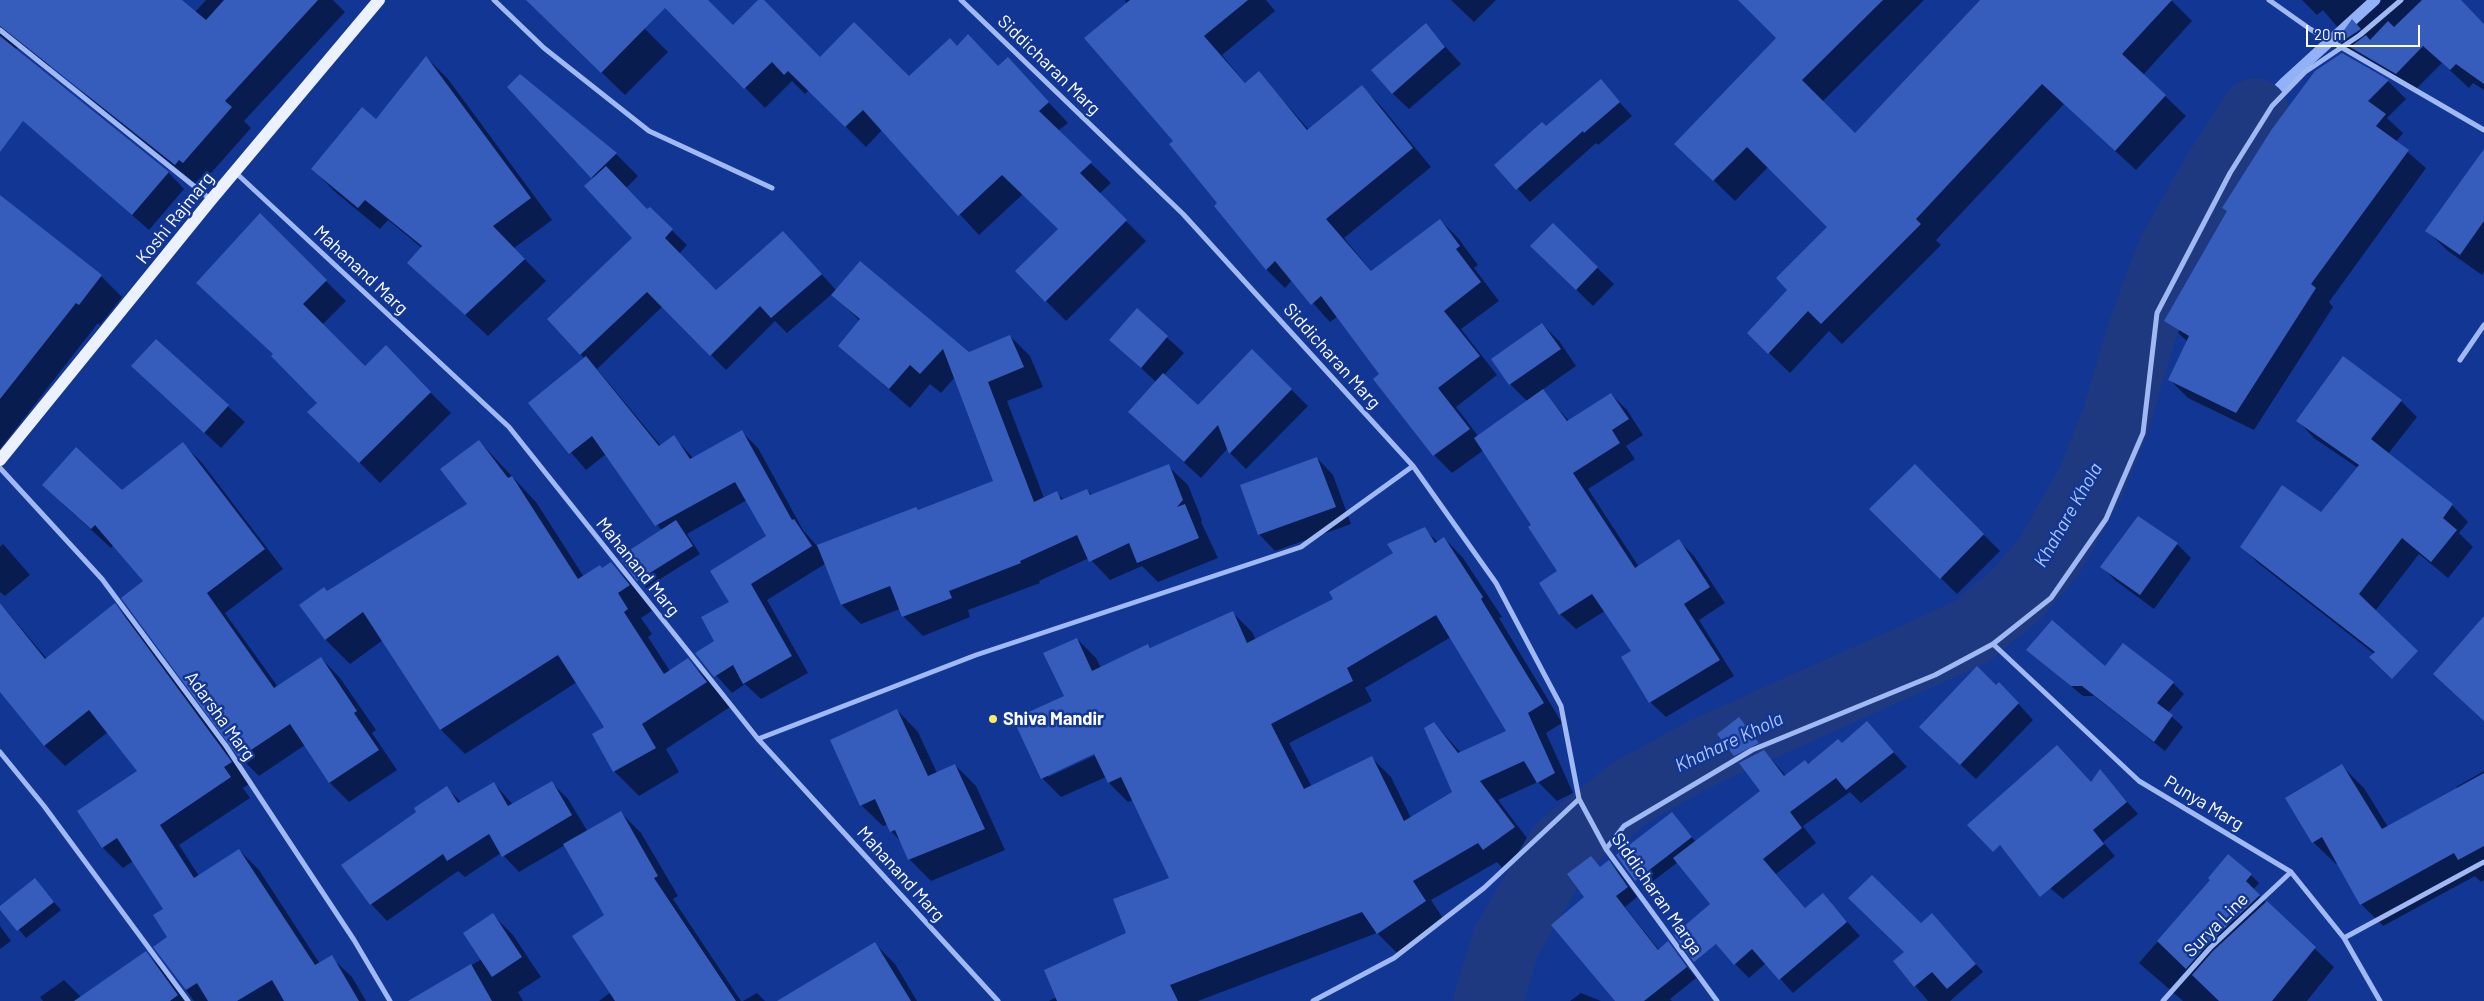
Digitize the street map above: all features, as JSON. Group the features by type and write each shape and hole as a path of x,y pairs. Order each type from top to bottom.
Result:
{"main road":[{"name":"Koshi Rajmarg","path":"0,460 211,200 379,0"}],"street":[{"path":"494,0 544,48 650,131 772,188"},
{"name":"Siddicharan Marg","path":"961,0 1183,214 1413,466 1496,583 1561,706 1580,799"},
{"path":"2269,0 2310,29 2484,130"},
{"path":"1606,849 1624,826 1752,750 1935,675 1993,644 2051,598 2106,519 2143,433 2157,313 2230,173 2272,106 2305,72 2360,34 2400,0"},
{"path":"0,30 211,200"},
{"name":"Mahanand Marg","path":"235,172 509,427 758,739 998,1001"},
{"path":"2460,360 2484,325"},
{"path":"758,739 976,655 1301,547 1413,466"},
{"name":"Adarsha Marg","path":"0,468 102,579 226,746 354,940 390,1001"},
{"name":"Punya Marg","path":"1993,644 2139,781 2291,872 2344,938 2380,1001"},
{"path":"0,752 44,806 188,1001"},
{"path":"1313,1001 1394,958 1484,888 1580,799"},
{"name":"Siddicharan Marga","path":"1580,799 1606,849 1717,1001"},
{"path":"2344,938 2484,862"},
{"name":"Surya Line","path":"2163,1001 2210,948 2291,872"}],"building":[{"path":"0,0 182,0 206,20 224,0 318,0 225,101 232,107 183,163 179,160 175,165 0,26"},
{"path":"526,0 708,0 733,25 758,0 764,0 820,57 854,22 909,76 950,38 957,46 968,34 998,66 1008,57 1049,102 1039,111 1092,162 1080,173 1127,220 1045,302 1015,271 1058,229 1002,175 958,216 863,110 845,127 788,71 784,75 772,62 744,89 665,8 601,73"},
{"path":"1130,0 1248,0 1204,36 1245,83 1259,71 1307,130 1362,85 1413,148 1326,219 1371,271 1440,219 1460,246 1456,249 1481,282 1444,311 1480,356 1438,388 1470,429 1433,456 1373,379 1379,374 1321,296 1311,305 1275,261 1266,270 1214,206 1217,203 1169,144 1173,141 1084,38"},
{"path":"1738,0 1883,0 1802,80 1855,133 1980,0 2172,0 2122,54 2166,95 2115,151 2042,84 1916,219 1921,224 1821,324 1808,311 1768,354 1747,333 1787,290 1776,278 1827,227 1747,147 1713,181 1674,144 1776,38"},
{"path":"2422,0 2461,0 2484,24 2484,84 2456,64 2450,70 2423,46 2396,74 2350,47 2366,35 2370,40 2388,21 2394,27"},
{"path":"2352,19 2361,29 2341,42 2337,40"},
{"path":"1426,23 1445,47 1392,94 1371,70"},
{"path":"0,36 169,172 132,215 23,121 0,152"},
{"path":"2342,53 2389,80 2368,101 2386,114 2376,126 2409,150 2311,284 2316,288 2236,413 2168,380 2189,336 2164,321 2227,211 2222,208 2272,129 2315,71"},
{"path":"426,56 531,198 493,226 525,259 465,315 407,263 422,246 365,200 358,208 311,169 362,107 376,119"},
{"path":"520,74 617,153 591,178 507,87"},
{"path":"1601,79 1620,102 1584,133 1583,131 1516,190 1494,165 1542,122 1546,126"},
{"path":"2484,149 2484,221 2460,255 2425,231"},
{"path":"606,166 647,209 650,207 673,229 665,238 716,290 783,231 822,274 771,318 760,306 710,356 647,292 580,355 547,319 632,238 584,186"},
{"path":"0,195 102,275 79,305 76,303 0,399"},
{"path":"260,213 327,280 303,304 365,366 386,345 431,392 359,463 307,412 317,403 271,356 273,354 196,283"},
{"path":"1553,223 1598,267 1576,290 1530,246"},
{"path":"860,261 969,352 1010,335 1024,367 988,382 1034,502 1057,491 1061,500 1087,489 1090,495 1169,464 1183,500 1177,507 1185,504 1199,538 1137,563 1129,543 1089,562 1077,535 1020,561 1021,563 949,591 952,598 902,617 890,586 841,605 817,545 916,507 918,510 993,481 943,349 920,374 910,365 889,389 838,346 860,319 831,295"},
{"path":"1137,308 1168,336 1141,368 1109,340"},
{"path":"1542,323 1561,349 1509,385 1491,359"},
{"path":"156,339 229,405 204,433 131,366"},
{"path":"1252,349 1292,389 1229,454 1218,425 1184,462 1128,412 1163,373 1198,405"},
{"path":"586,356 659,446 674,435 690,459 742,430 792,520 794,519 812,546 751,584 792,656 743,684 733,665 714,677 695,653 714,641 701,617 729,602 710,571 766,536 735,482 655,526 592,436 569,454 528,403"},
{"path":"2343,356 2402,400 2371,439 2453,504 2443,518 2457,530 2431,562 2402,538 2359,594 2418,651 2392,679 2369,657 2375,652 2240,547 2282,485 2321,512 2359,465 2296,421"},
{"path":"1543,389 1567,421 1611,393 1629,419 1612,430 1620,443 1573,473 1635,568 1679,539 1710,587 1684,604 1720,660 1649,703 1621,657 1631,651 1592,594 1559,615 1539,583 1557,571 1528,527 1531,525 1474,438"},
{"path":"479,440 508,478 512,476 578,579 600,565 602,568 611,562 630,585 618,593 628,609 624,612 664,674 688,658 707,682 642,724 656,748 613,772 592,734 604,727 558,655 440,730 363,612 325,640 299,605 324,587 327,591 467,504 440,469"},
{"path":"183,442 265,549 207,593 274,688 321,657 357,711 354,713 379,750 329,783 290,724 239,758 121,598 143,581 95,525 91,529 42,485 76,447 122,490"},
{"path":"1317,457 1336,507 1258,535 1240,485"},
{"path":"1915,464 1984,534 1940,579 1869,509"},
{"path":"2138,516 2178,543 2140,595 2100,567"},
{"path":"676,520 693,546 637,581 619,557"},
{"path":"1425,527 1435,543 1444,537 1483,597 1481,599 1544,703 1528,713 1555,773 1537,783 1524,761 1480,781 1515,827 1483,850 1478,843 1413,881 1426,901 1377,934 1362,912 1170,985 1178,1001 1057,1001 1044,970 1126,933 1113,899 1169,878 1121,777 1108,783 1094,754 1041,779 1013,719 1064,696 1043,653 1077,638 1092,671 1148,644 1150,648 1233,611 1247,643 1333,599 1329,592 1393,553 1387,544","holes":["1436,615 1506,731 1458,753 1434,722 1424,728 1452,792 1404,821 1372,756 1304,789 1271,724 1353,681 1347,668"]},
{"path":"0,603 45,659 115,603 232,762 224,767 231,777 160,825 194,878 239,849 315,965 332,955 359,1001 284,1001 272,980 237,1001 208,1001 197,983 186,990 153,947 167,937 153,915 163,909 117,838 102,848 77,811 137,771 89,710 44,746 0,692"},
{"path":"2484,616 2484,721 2433,674"},
{"path":"2052,620 2105,666 2123,643 2174,682 2157,703 2173,715 2154,742 2082,686 2071,686 2026,650"},
{"path":"1977,666 1996,685 1999,682 2019,703 1960,765 1919,727"},
{"path":"897,709 928,776 955,764 985,829 908,860 895,830 890,832 875,799 860,806 830,740"},
{"path":"1739,717 1759,743 1734,756 1717,734"},
{"path":"1867,721 1894,752 1846,790 1836,778 1790,812 1802,828 1763,859 1805,908 1823,893 1847,922 1779,980 1752,949 1734,965 1716,944 1694,962 1674,935 1710,904 1673,858 1760,791 1739,763 1764,750 1784,776 1805,760 1808,764 1838,739 1842,743"},
{"path":"2057,745 2091,782 2100,769 2127,802 2093,830 2104,844 2040,897 2000,845 1993,852 1967,825"},
{"path":"2342,764 2382,829 2484,773 2484,846 2458,860 2454,853 2360,905 2322,837 2312,843 2285,798"},
{"path":"552,781 572,815 502,857 489,834 447,861 443,854 370,905 341,865 416,812 414,808 447,786 458,803 494,782 508,806"},
{"path":"621,811 658,876 654,878 736,1001 615,1001 572,936 604,915 563,844"},
{"path":"1672,812 1692,837 1635,881 1616,855"},
{"path":"2228,854 2252,874 2246,881 2260,895 2207,945 2186,969 2157,941 2210,880 2208,878"},
{"path":"1591,856 1600,867 1609,860 1628,887 1616,896 1658,950 1668,941 1687,967 1644,1001 1615,1001 1551,925 1584,897 1567,874"},
{"path":"1872,875 1921,923 1932,913 1976,964 1947,989 1932,972 1914,987 1893,961 1904,952 1848,898"},
{"path":"35,878 54,902 17,931 0,910 0,906"},
{"path":"2267,901 2316,947 2272,1001 2219,1001 2192,975 2213,951"},
{"path":"493,913 522,957 492,977 463,933"},
{"path":"875,942 911,1001 777,1001"},
{"path":"146,951 178,995 170,1001 74,1001"},
{"path":"471,964 492,1001 408,1001"}],"waterway":[{"name":"Khahare Khola","path":"2255,113 2284,83 2375,0"},
{"name":"Khahare Khola","path":"1488,1001 1506,942 1562,846 1633,791 1704,752 1971,632 2018,593 2050,555 2091,482 2116,419 2141,334 2170,255 2212,180 2255,113"}],"place":[{"name":"Shiva Mandir","path":"993,719"}]}
